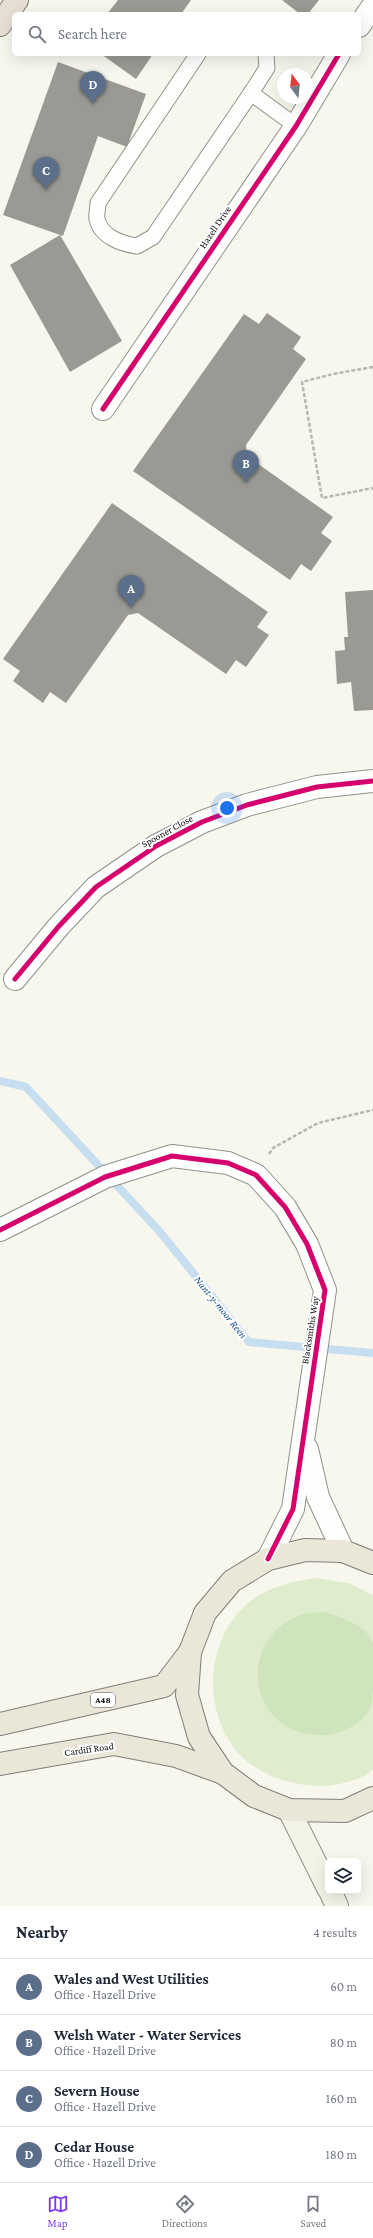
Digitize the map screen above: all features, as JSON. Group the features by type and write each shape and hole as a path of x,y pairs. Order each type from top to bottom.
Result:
{"highway":[{"path":"0,25 17,0"}],"main road":[{"path":"373,1563 343,1551 305,1550 268,1559 232,1581 205,1613 190,1652 187,1695 199,1737 223,1773 254,1796 289,1810 345,1811 373,1798"},
{"name":"A48","path":"0,1724 164,1686 190,1652"},
{"name":"Cardiff Road","path":"0,1764 114,1744 176,1756 223,1773"}],"street":[{"path":"361,23 373,6"},
{"name":"Hazell Drive","path":"102,408 296,126 339,56"},
{"name":"Spooner Close","path":"15,979 58,926 96,887 156,846 202,822 246,805 317,787 373,781"},
{"name":"Blacksmiths Way","path":"0,1230 105,1177 172,1156 228,1163 256,1175 289,1213 307,1244 325,1290 309,1393 305,1436 293,1509 268,1559"},
{"name":"Blacksmiths Way","path":"305,1436 318,1497 343,1551"},
{"path":"289,1810 325,1882"},
{"path":"331,1894 337,1906"}],"lane":[{"path":"197,56 98,203 97,220 105,233 122,244 137,246 153,237 251,93 266,68 266,56"},
{"path":"251,93 296,126"}],"path":[{"path":"373,367 333,374 302,382 322,498 373,488"},
{"path":"256,1175 273,1148 318,1123 373,1110"}],"green space":[{"path":"315,1578 349,1583 373,1595 373,1770 362,1777 349,1782 322,1786 299,1784 277,1778 247,1762 239,1754 226,1736 218,1716 214,1695 213,1674 217,1652 225,1632 237,1614 253,1599 267,1591 290,1583"},
{"path":"324,1612 338,1616 360,1627 371,1638 373,1644 373,1694 368,1711 366,1715 357,1723 346,1730 329,1735 298,1732 278,1721 265,1704 259,1685 259,1664 266,1643 281,1626 303,1614"}],"building":[{"path":"118,0 191,0 182,12 109,12"},
{"path":"282,0 319,0 310,12 297,12"},
{"path":"104,56 152,56 136,79"},
{"path":"58,62 146,94 127,147 98,136 63,236 3,215"},
{"path":"60,235 122,341 70,372 10,265"},
{"path":"267,313 301,337 293,349 306,359 246,445 247,456 333,517 321,533 332,541 311,571 301,564 290,580 133,471 244,314 259,324"},
{"path":"112,503 268,612 257,627 269,635 246,667 236,660 226,674 138,613 128,615 66,703 50,692 43,703 13,681 20,671 3,659"},
{"path":"373,590 373,710 354,711 351,682 337,684 335,651 345,650 344,637 348,637 345,592"}],"waterway":[{"name":"Nant-y-moor Reen","path":"0,1081 26,1087 160,1232 249,1342 373,1353"}],"cycle path":[{"path":"103,409 296,126 338,56"},
{"path":"15,979 59,926 96,887 156,846 202,822 247,805 317,787 373,781"},
{"path":"0,1230 105,1177 172,1156 228,1163 256,1175 285,1207 307,1244 325,1290 293,1509 268,1559"}],"place":[{"name":"Cedar House","path":"93,104"},
{"name":"Severn House","path":"46,190"},
{"name":"Welsh Water - Water Services","path":"246,483"},
{"name":"Wales and West Utilities","path":"131,608"}]}
